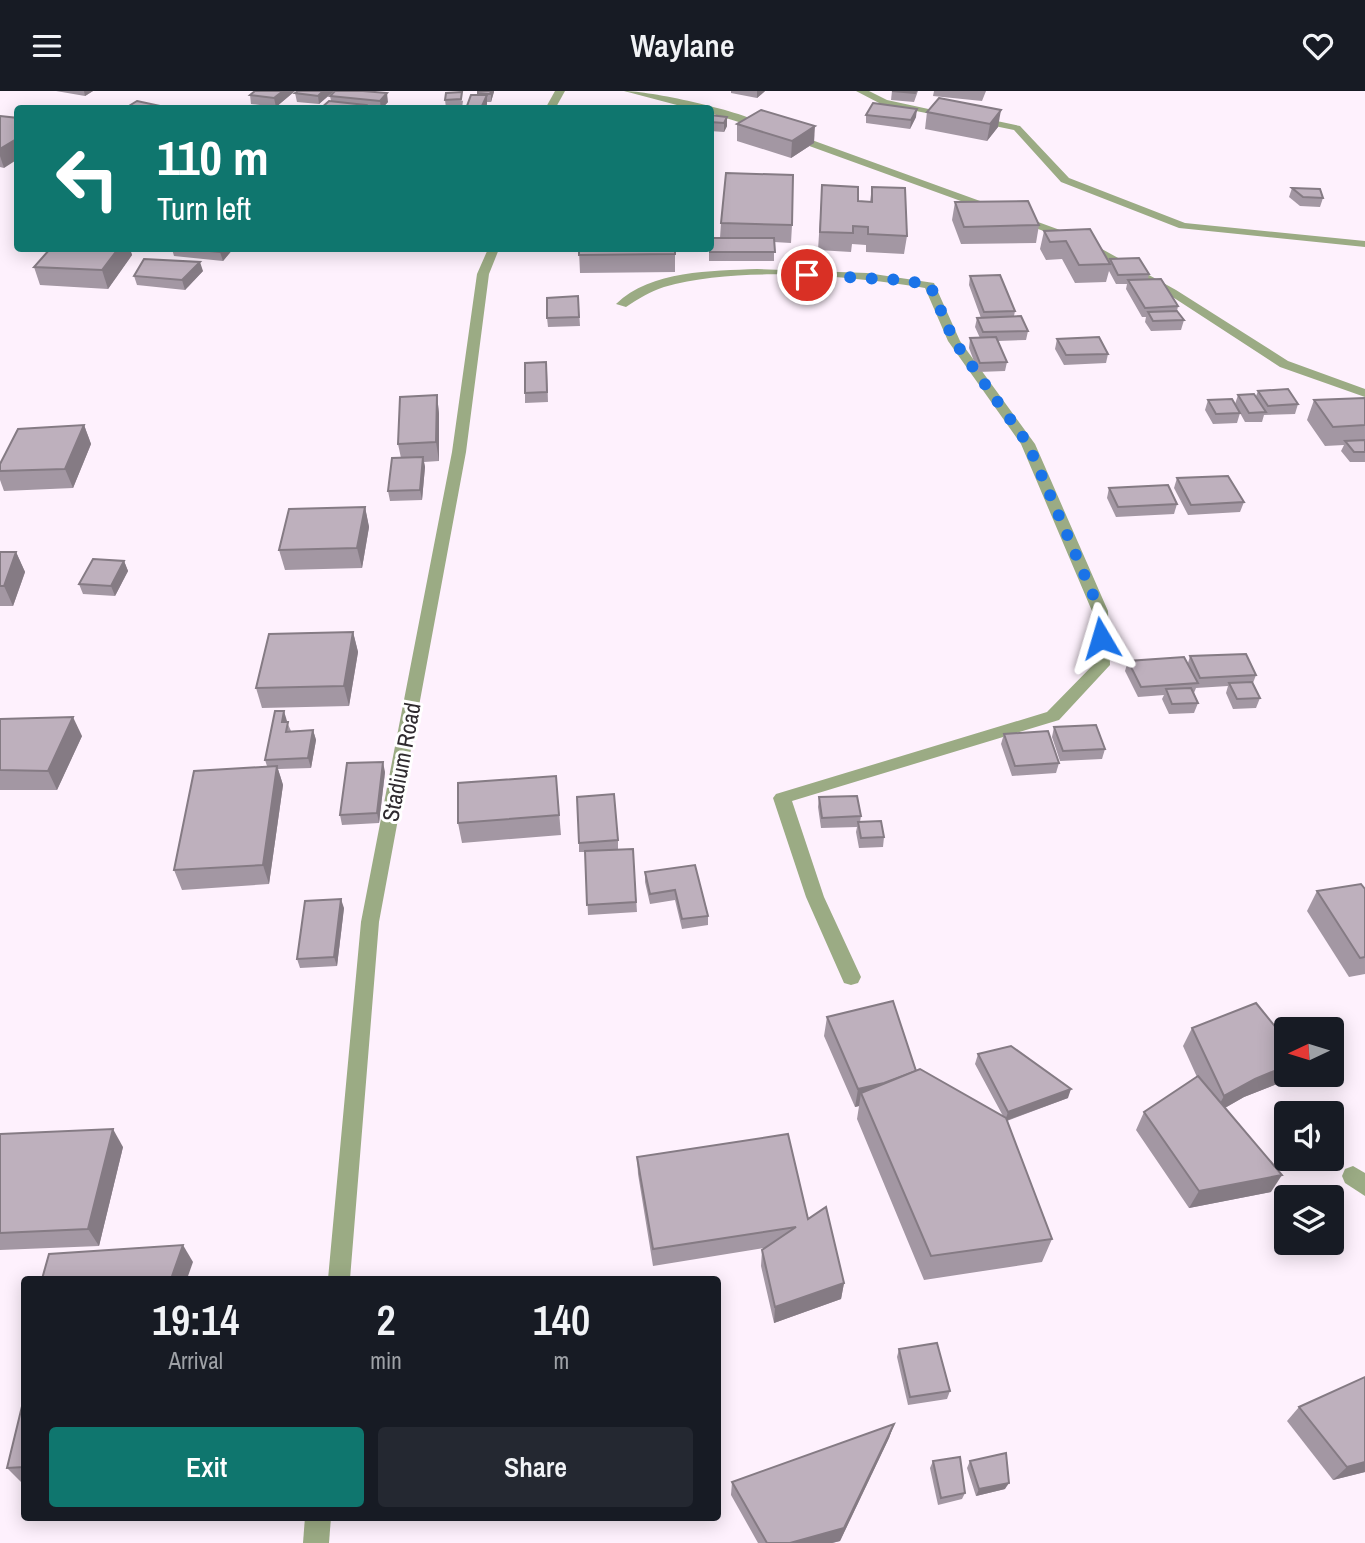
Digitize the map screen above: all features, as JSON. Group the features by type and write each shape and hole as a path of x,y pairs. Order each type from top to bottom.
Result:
{"street":[{"path":"629,91 690,105"},
{"path":"862,91 884,102 1017,128 1065,180 1183,226 1365,244"},
{"path":"714,111 834,150 1078,240 1172,292 1284,364 1365,393"},
{"name":"Stadium Road","path":"339,1276 370,922 459,452 483,274 492,252"},
{"path":"622,304 658,285 738,274 901,280 930,285 954,341 1028,444 1100,611 1102,665 1054,716 782,798 815,897 850,977"},
{"path":"316,1543 318,1521"}],"building":[{"path":"255,91 283,91 274,98 250,95"},
{"path":"323,91 318,96 295,93"},
{"path":"335,91 387,93 380,101 330,96"},
{"path":"478,91 491,91 490,94"},
{"path":"462,92 461,99 445,100 446,93"},
{"path":"471,95 487,95 482,105 467,105"},
{"path":"939,98 1001,110 990,124 927,112"},
{"path":"137,101 156,105 130,105"},
{"path":"329,101 366,105 324,105"},
{"path":"873,103 917,109 911,120 866,115"},
{"path":"761,110 815,126 792,141 737,124"},
{"path":"714,115 727,117 724,123 714,122"},
{"path":"0,116 14,118 14,140 0,149"},
{"path":"726,173 793,175 792,225 721,223"},
{"path":"822,185 858,187 858,201 872,202 872,187 905,188 907,236 868,234 868,227 853,226 853,233 820,232"},
{"path":"1292,188 1320,189 1323,198 1303,197"},
{"path":"1028,201 1039,225 964,227 955,202"},
{"path":"1090,229 1110,264 1079,265 1066,241 1050,242 1044,231"},
{"path":"714,238 774,238 775,252 714,252"},
{"path":"47,252 116,252 102,270 34,267"},
{"path":"579,252 675,252 675,254 579,255"},
{"path":"1139,258 1149,274 1118,275 1110,259"},
{"path":"144,259 200,262 182,280 134,276"},
{"path":"1000,275 1015,311 984,312 970,276"},
{"path":"1161,279 1178,306 1145,308 1128,280"},
{"path":"578,296 579,317 547,318 547,298"},
{"path":"1177,311 1184,320 1153,321 1148,312"},
{"path":"1021,316 1028,331 983,332 977,318"},
{"path":"996,337 1007,362 980,363 970,338"},
{"path":"1099,337 1108,354 1066,355 1057,339"},
{"path":"546,362 547,392 525,393 525,363"},
{"path":"1288,389 1298,404 1268,406 1258,391"},
{"path":"1254,394 1266,412 1249,413 1238,395"},
{"path":"437,395 436,442 398,444 400,397"},
{"path":"1365,398 1365,425 1333,427 1314,400"},
{"path":"1232,399 1240,413 1216,414 1208,400"},
{"path":"84,425 65,469 0,471 0,464 18,429"},
{"path":"1365,440 1365,452 1354,452 1345,441"},
{"path":"423,457 420,490 388,491 392,458"},
{"path":"1228,476 1244,502 1191,505 1177,478"},
{"path":"1168,485 1177,504 1118,507 1109,488"},
{"path":"365,507 357,548 279,550 289,509"},
{"path":"0,552 16,552 4,586 0,586"},
{"path":"93,559 124,561 111,586 79,584"},
{"path":"353,632 344,686 256,688 269,634"},
{"path":"1246,654 1256,675 1200,678 1190,656"},
{"path":"1184,657 1198,683 1141,687 1128,661"},
{"path":"1252,682 1260,698 1237,699 1229,683"},
{"path":"1191,688 1198,703 1172,704 1166,689"},
{"path":"275,711 284,711 282,722 288,722 286,732 313,730 308,758 265,760"},
{"path":"73,717 48,771 0,770 0,719"},
{"path":"1096,725 1105,749 1063,751 1054,727"},
{"path":"1048,731 1059,763 1015,766 1004,734"},
{"path":"383,762 377,813 340,815 347,763"},
{"path":"277,766 263,865 174,870 194,771"},
{"path":"556,776 559,815 458,823 458,783"},
{"path":"614,794 618,840 579,843 577,797"},
{"path":"857,796 861,816 822,818 819,797"},
{"path":"881,821 884,837 861,838 858,822"},
{"path":"633,849 636,902 587,905 585,851"},
{"path":"695,865 708,916 682,919 675,890 650,894 645,872"},
{"path":"1361,884 1365,889 1365,957 1360,958 1317,891"},
{"path":"341,899 334,957 297,959 305,901"},
{"path":"893,1001 916,1071 858,1089 827,1017"},
{"path":"1256,1003 1274,1025 1274,1071 1224,1096 1192,1028"},
{"path":"1011,1046 1071,1089 1008,1112 978,1054"},
{"path":"920,1069 1006,1118 1052,1239 931,1256 861,1093"},
{"path":"1198,1076 1274,1166 1274,1171 1282,1175 1199,1191 1144,1112"},
{"path":"113,1129 88,1229 0,1233 0,1134"},
{"path":"788,1134 808,1219 826,1207 844,1283 775,1307 762,1250 796,1227 653,1249 637,1157"},
{"path":"183,1245 172,1276 43,1276 49,1254"},
{"path":"937,1343 950,1391 910,1397 899,1349"},
{"path":"1365,1377 1365,1462 1347,1467 1299,1407"},
{"path":"21,1410 21,1467 7,1468"},
{"path":"894,1424 844,1528 790,1543 767,1543 732,1482"},
{"path":"1006,1453 1009,1483 979,1489 970,1461"},
{"path":"960,1457 965,1493 941,1498 933,1461"}],"route":[{"path":"807,275 901,280 930,285 954,341 1028,444 1100,611 1101,638"}]}
